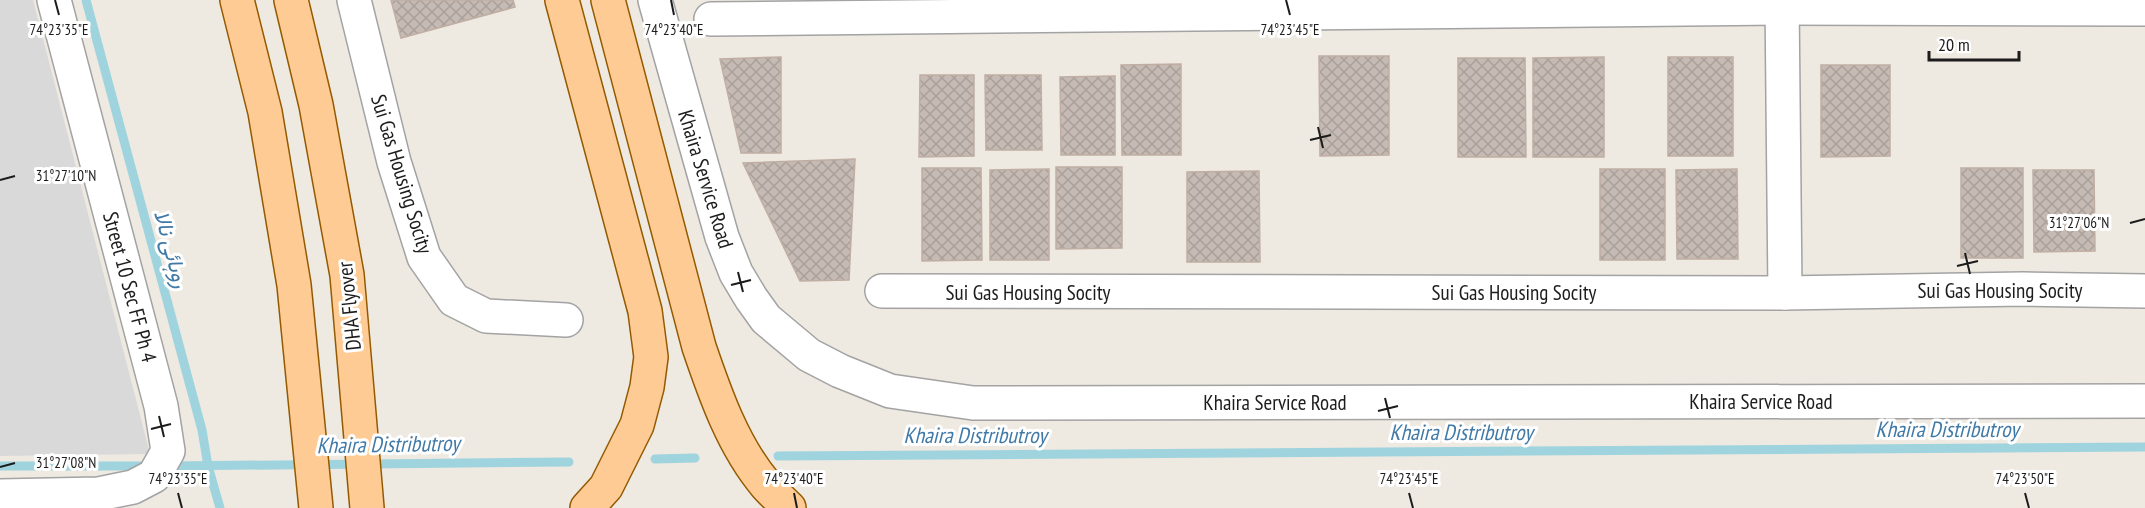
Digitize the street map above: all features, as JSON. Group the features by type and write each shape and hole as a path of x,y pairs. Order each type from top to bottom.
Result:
{"main road":[{"path":"237,0 265,112 294,285 316,508"},
{"name":"DHA Flyover","path":"291,0 316,105 347,275 368,508"},
{"path":"562,0 645,311 651,357 647,387 637,425 606,487 587,508"},
{"path":"608,0 699,346 712,385 744,453 765,484 789,508"}],"street":[{"name":"Street 10 Sec FF Ph 4","path":"0,496 99,494 133,487 154,476 168,452 161,406 54,0"},
{"name":"Sui Gas Housing Socity","path":"354,0 394,162 424,257 454,300 486,316 566,320"},
{"name":"Khaira Service Road","path":"655,0 722,237 736,273 751,298 766,319 809,355 840,371 890,391 973,403 2145,400"},
{"path":"711,19 1782,4 2145,9"},
{"path":"1782,4 1785,293"},
{"name":"Sui Gas Housing Socity","path":"882,291 1785,293 2023,289 2145,291"}],"shaded area":[{"path":"0,0 33,0 150,454 0,456"}],"building":[{"path":"391,0 513,0 515,7 401,38"},
{"path":"1319,56 1389,56 1389,155 1320,156"},
{"path":"781,57 781,153 741,153 720,59"},
{"path":"1604,57 1604,157 1533,157 1533,58"},
{"path":"1668,57 1733,57 1733,156 1668,156"},
{"path":"1458,58 1525,58 1526,157 1458,157"},
{"path":"1181,64 1181,155 1122,155 1121,65"},
{"path":"1821,65 1890,65 1890,156 1821,157"},
{"path":"920,75 974,75 974,156 919,157"},
{"path":"985,75 1041,75 1042,150 986,150"},
{"path":"1115,76 1115,155 1061,155 1060,77"},
{"path":"855,159 849,280 800,281 743,163"},
{"path":"1056,167 1122,167 1122,248 1056,249"},
{"path":"922,168 981,168 982,260 922,261"},
{"path":"1961,168 2023,168 2023,258 1961,258"},
{"path":"1049,169 1049,260 990,260 990,170"},
{"path":"1600,169 1665,169 1665,260 1600,260"},
{"path":"1737,169 1738,259 1677,259 1676,170"},
{"path":"2033,170 2094,170 2095,251 2034,252"},
{"path":"1259,171 1260,262 1187,262 1187,172"}],"waterway":[{"name":"روہائی نالا","path":"86,0 202,430 208,466 220,508"},
{"name":"Khaira Distributroy","path":"778,456 2145,447"},
{"name":"Khaira Distributroy","path":"655,459 695,458"},
{"name":"Khaira Distributroy","path":"167,466 569,462"},
{"path":"0,466 148,466"}]}
